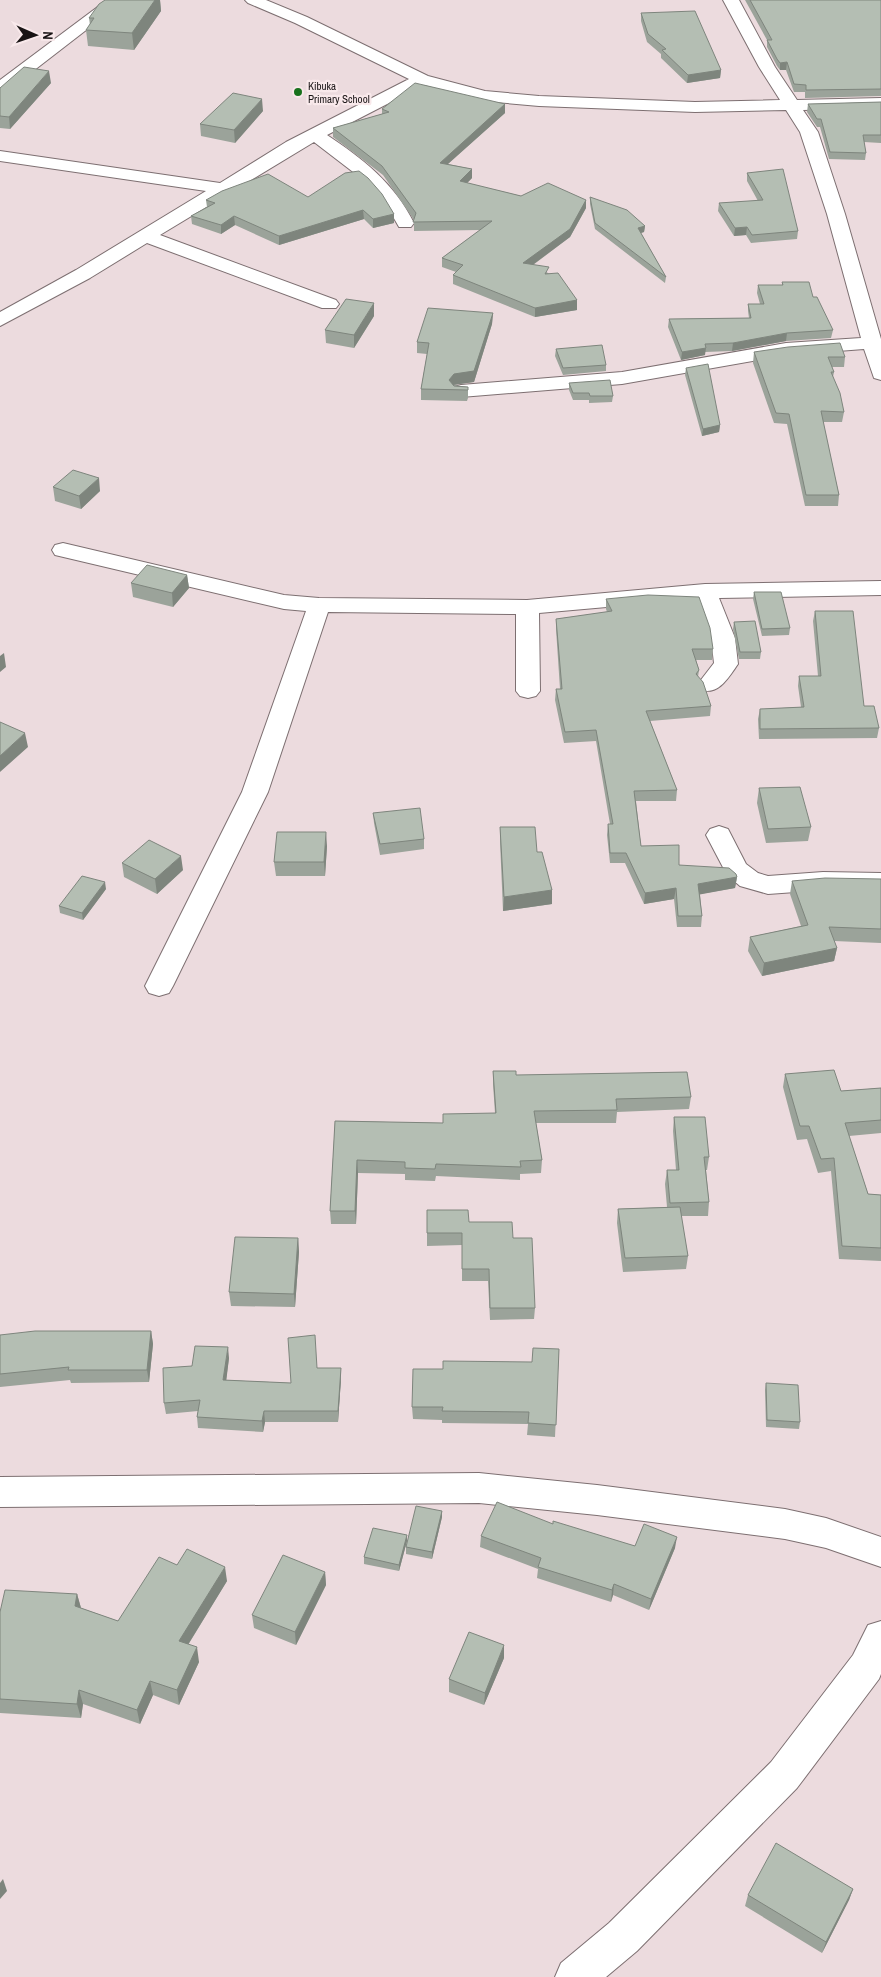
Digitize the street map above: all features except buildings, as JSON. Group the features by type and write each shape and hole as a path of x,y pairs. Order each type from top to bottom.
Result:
{"street":[{"path":"0,88 117,0"},
{"path":"253,0 301,20 422,80 484,96 539,101 695,107 881,103"},
{"path":"731,0 748,34 790,106 809,132 836,214 881,374"},
{"path":"0,320 146,236 221,188 314,134 422,80"},
{"path":"314,134 340,151 363,170 391,198 405,223"},
{"path":"0,156 221,188"},
{"path":"146,236 329,304"},
{"path":"461,391 622,378 786,350 872,343"},
{"path":"63,550 284,602 319,606 527,607 704,591 881,588"},
{"path":"704,591 723,638 726,664 709,685"},
{"path":"159,986 255,792 319,606"},
{"path":"527,607 528,691"},
{"path":"718,835 736,869 749,880 768,885 823,881 881,882"},
{"path":"0,1492 479,1488 597,1500 785,1524 826,1532 881,1552"},
{"path":"575,1977 623,1937 784,1776 866,1667 881,1636"}],"place":[{"name":"Kibuka Primary School","path":"298,92"}]}
